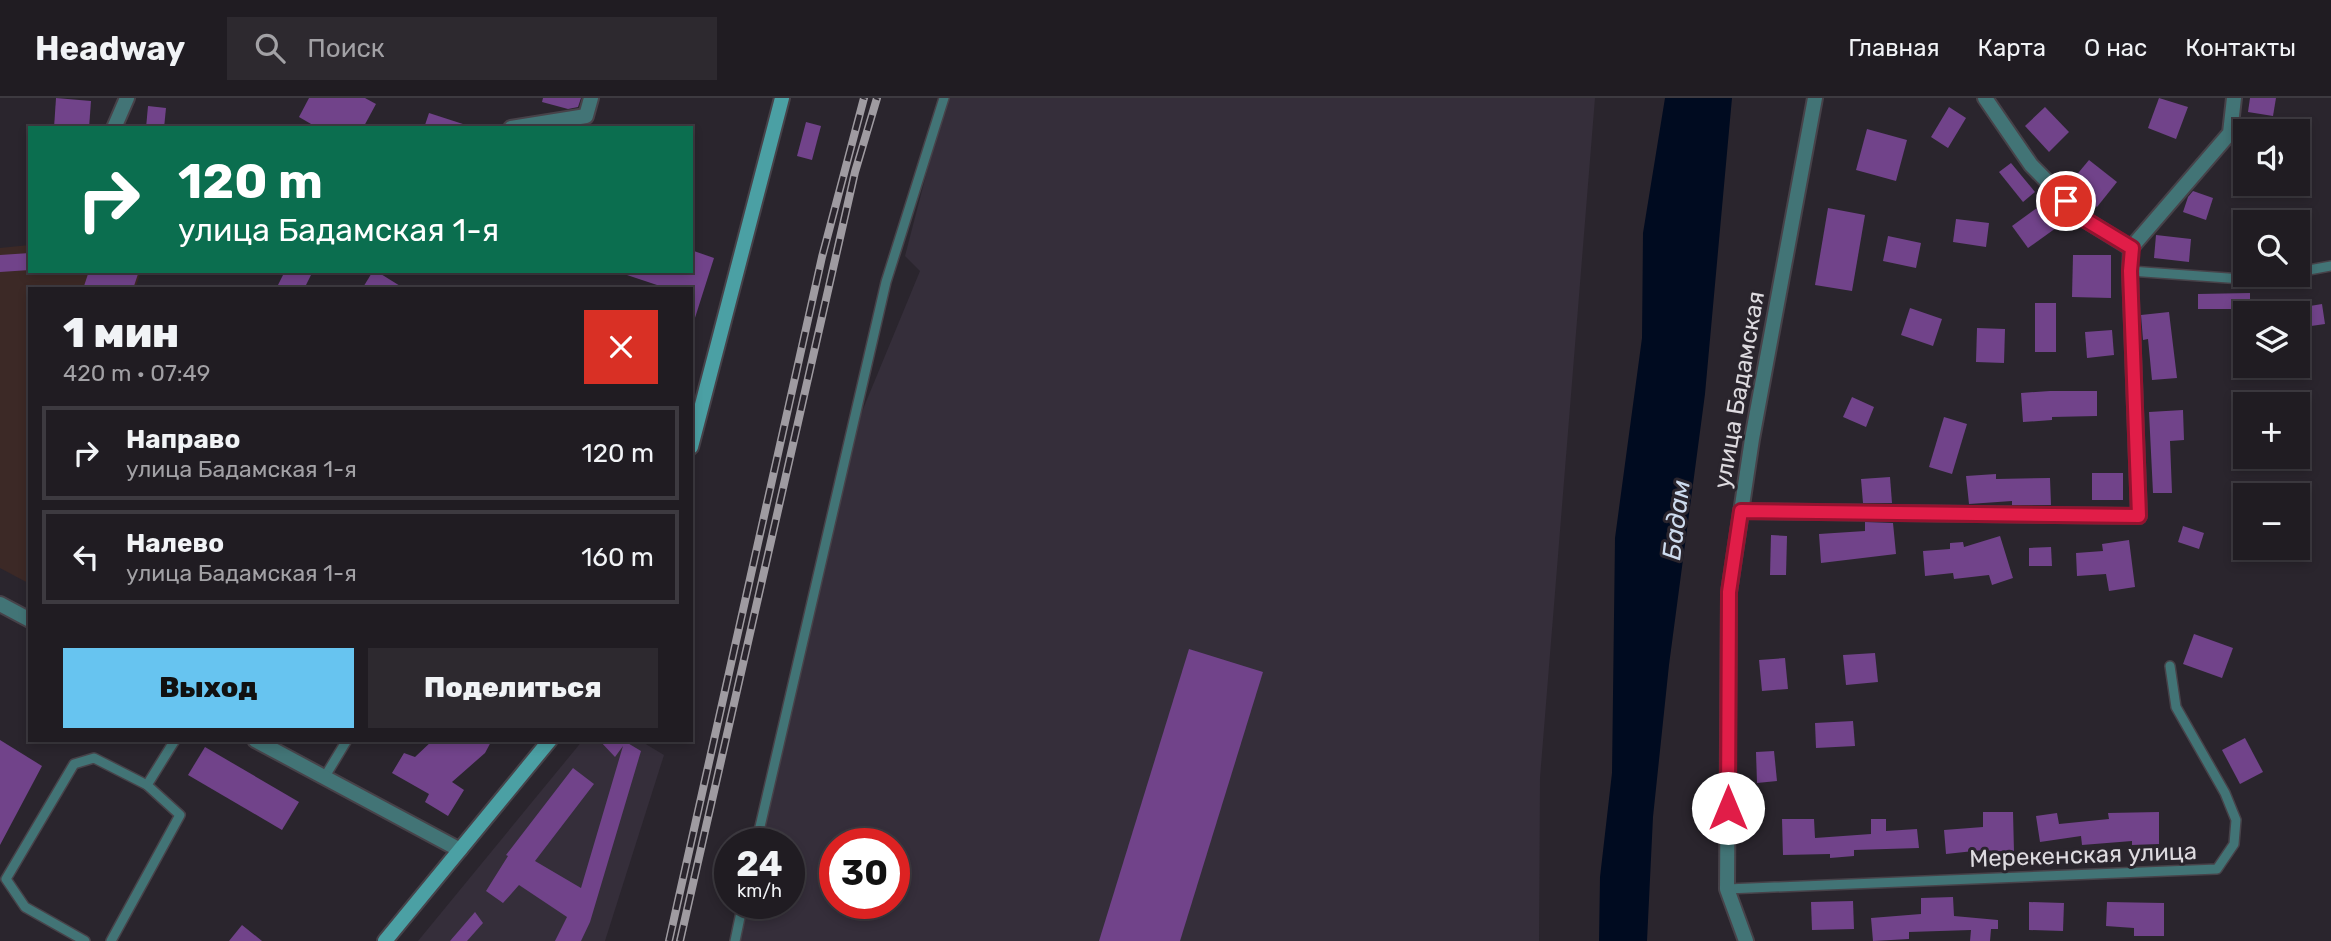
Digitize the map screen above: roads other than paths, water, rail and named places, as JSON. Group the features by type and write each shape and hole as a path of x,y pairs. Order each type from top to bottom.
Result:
{"main road":[{"path":"693,439 782,98"},
{"path":"385,941 548,742"}],"street":[{"path":"115,126 127,98"},
{"path":"524,126 586,116 591,98"},
{"name":"улица Бадамская","path":"1746,941 1727,889 1729,592 1752,439 1815,98"},
{"path":"1985,98 2031,165 2084,219 2132,248"},
{"path":"1741,511 2139,516 2130,271 2132,248 2230,133 2234,98"},
{"path":"0,604 28,619"},
{"path":"258,742 460,850"}],"lane":[{"path":"760,828 886,282 943,98"},
{"path":"2310,270 2331,266"},
{"path":"2130,271 2233,278"},
{"name":"Мерекенская улица","path":"1727,889 2217,870 2234,844 2235,820 2225,793 2176,708 2170,666"},
{"path":"147,785 174,742"},
{"path":"324,778 346,742"},
{"path":"85,941 24,907 6,879 74,764 94,758 147,785 180,815 111,941"},
{"path":"735,941 740,919"}],"water":[{"name":"Бадам","path":"1665,98 1732,98 1705,394 1669,665 1653,817 1647,941 1599,941 1600,877 1612,773 1615,538 1642,338 1643,233"}],"railway":[{"path":"669,941 822,257 864,98"},
{"path":"680,941 855,172 877,98"}]}
